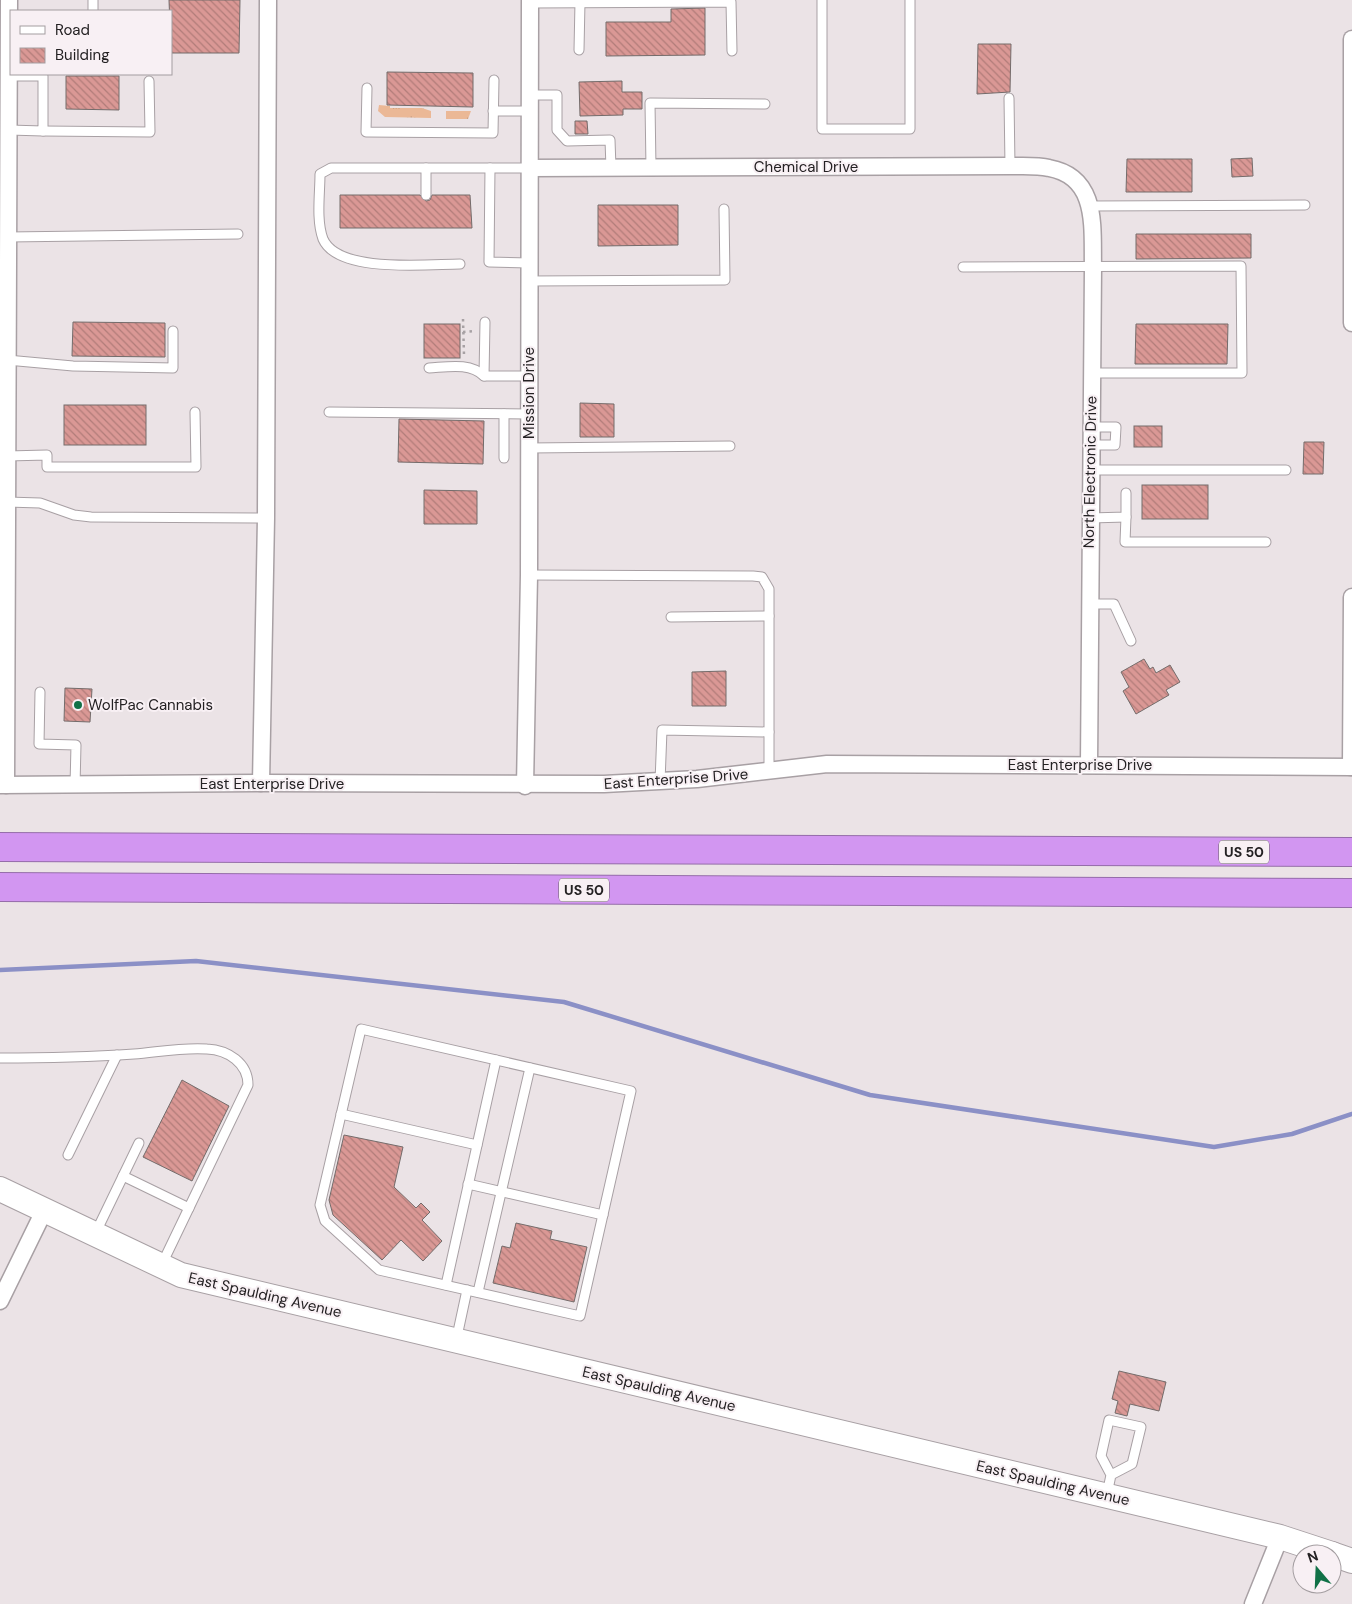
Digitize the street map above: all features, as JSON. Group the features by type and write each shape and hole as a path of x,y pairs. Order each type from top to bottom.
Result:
{"highway":[{"path":"1136,851 1352,835"},
{"name":"US 50","path":"0,847 1352,852"},
{"name":"US 50","path":"0,887 1352,892"},
{"path":"1167,892 1352,910"}],"street":[{"path":"3,785 4,548 7,502 5,370 6,126 9,76 4,40 9,0"},
{"path":"261,783 266,518 268,0"},
{"name":"Mission Drive","path":"524,786 529,575 530,2"},
{"path":"1352,39 1352,323"},
{"name":"Chemical Drive","path":"530,168 1010,166 1048,167 1060,170 1079,181"},
{"name":"North Electronic Drive","path":"1079,181 1090,206 1093,267 1088,765"},
{"path":"1351,767 1352,597"},
{"name":"East Enterprise Drive","path":"3,785 75,786 261,783 524,786 660,782 827,764 1351,767"},
{"name":"East Spaulding Avenue","path":"0,1189 182,1275 456,1341 1108,1485 1301,1544"},
{"path":"0,1301 44,1211"},
{"path":"1253,1604 1280,1537"}],"lane":[{"path":"822,0 822,129 910,129 910,0"},
{"path":"530,2 732,2 732,51"},
{"path":"579,50 580,2"},
{"path":"9,76 44,76 43,130"},
{"path":"367,88 366,132 493,133 494,80"},
{"path":"6,126 43,130 150,132 149,81"},
{"path":"493,111 557,95 557,130 567,141 610,140 611,168"},
{"path":"1010,98 1010,166"},
{"path":"651,168 650,104 765,104"},
{"path":"426,168 426,195"},
{"path":"490,168 489,262 529,263"},
{"path":"460,264 375,264 352,260 332,249 324,241 320,227 320,174 326,169 530,168"},
{"path":"1090,206 1304,205"},
{"path":"529,282 726,280 724,209"},
{"path":"6,230 238,234"},
{"path":"963,267 1241,266 1242,373 1092,373"},
{"path":"484,322 484,376"},
{"path":"5,370 73,366 173,368 173,331"},
{"path":"429,368 464,367 473,369 484,376 529,376"},
{"path":"7,456 47,455 47,467 196,467 195,412"},
{"path":"329,412 529,414"},
{"path":"504,414 504,458"},
{"path":"1091,427 1116,428 1115,445 1091,445"},
{"path":"529,448 730,446"},
{"path":"1090,470 1286,470"},
{"path":"1126,493 1125,542 1266,542"},
{"path":"7,502 40,503 74,515 92,517 266,518"},
{"path":"1090,518 1126,517"},
{"path":"529,575 753,576 762,578 767,582 769,589 769,771"},
{"path":"1089,604 1114,604 1131,641"},
{"path":"671,617 769,616"},
{"path":"40,692 39,744 76,744 75,786"},
{"path":"660,782 662,730 769,732"},
{"path":"361,1029 530,1068 631,1091 580,1316 379,1270 325,1221 320,1205 361,1029"},
{"path":"0,1058 68,1058 208,1048 232,1057 243,1065 248,1074 248,1085 161,1266"},
{"path":"68,1155 117,1055"},
{"path":"446,1285 496,1060"},
{"path":"478,1292 530,1068"},
{"path":"341,1114 477,1145"},
{"path":"94,1235 139,1143"},
{"path":"123,1176 189,1208"},
{"path":"468,1184 603,1216"},
{"path":"456,1341 467,1290"},
{"path":"1110,1420 1141,1427 1132,1464 1108,1485 1101,1456 1110,1420"}],"path":[{"path":"463,319 464,367"}],"green space":[{"path":"379,105 390,106 390,108 422,108 431,111 431,118 385,117 378,111"},
{"path":"446,111 471,111 468,119 446,119"}],"building":[{"path":"169,0 240,0 239,53 172,53 172,10 169,10"},
{"path":"705,8 705,55 606,56 606,22 671,22 671,9"},
{"path":"978,44 1011,44 1010,92 977,94"},
{"path":"387,72 473,73 473,107 387,105"},
{"path":"66,76 119,76 119,110 66,109"},
{"path":"622,81 622,92 642,92 642,109 623,109 623,115 580,116 579,82"},
{"path":"575,121 587,121 588,134 575,134"},
{"path":"1252,158 1253,176 1232,177 1231,159"},
{"path":"1127,159 1192,159 1192,192 1126,192"},
{"path":"340,195 420,195 426,201 430,200 432,195 470,195 472,228 340,228"},
{"path":"598,205 678,205 678,245 598,246"},
{"path":"1136,234 1251,234 1251,258 1136,259"},
{"path":"73,322 165,323 165,357 72,356"},
{"path":"424,324 460,324 460,358 424,358"},
{"path":"1136,324 1228,324 1227,364 1135,364"},
{"path":"580,403 614,404 614,437 580,437"},
{"path":"64,405 146,405 146,445 64,445"},
{"path":"399,419 484,421 483,464 398,462"},
{"path":"1134,426 1162,426 1162,447 1134,447"},
{"path":"1304,442 1324,442 1323,474 1303,474"},
{"path":"1142,485 1208,485 1208,519 1142,519"},
{"path":"424,490 477,491 477,524 424,524"},
{"path":"1144,659 1150,669 1153,667 1156,673 1170,665 1180,682 1166,690 1169,695 1136,714 1123,691 1129,687 1121,672"},
{"path":"726,671 726,706 692,706 692,672"},
{"name":"WolfPac Cannabis","path":"65,688 92,689 90,722 64,721"},
{"path":"182,1080 229,1106 192,1181 143,1157"},
{"path":"344,1135 403,1147 394,1187 416,1208 421,1203 430,1212 422,1220 442,1241 423,1261 401,1240 382,1260 333,1215 329,1200"},
{"path":"516,1223 552,1231 550,1239 587,1247 574,1302 493,1283 502,1246 510,1248"},
{"path":"1119,1371 1166,1382 1159,1411 1130,1404 1127,1416 1115,1413 1118,1401 1112,1399"}],"waterway":[{"path":"0,970 196,961 564,1002 870,1095 1214,1147 1292,1134 1352,1114"}],"place":[{"name":"WolfPac Cannabis","path":"78,705"}]}
